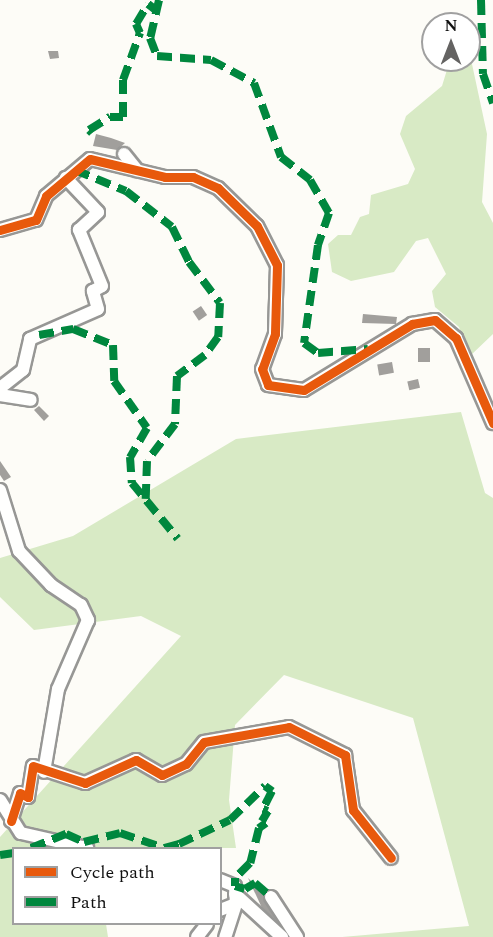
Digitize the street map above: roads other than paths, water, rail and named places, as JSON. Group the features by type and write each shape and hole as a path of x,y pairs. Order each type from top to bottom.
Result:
{"street":[{"path":"124,154 138,171"},
{"path":"0,230 36,220 46,196 90,159 138,171 194,177 218,188 257,226 277,265 280,290 275,334 262,369 268,385 280,391 304,390 412,324 435,320 456,338 493,423"},
{"path":"0,388 23,370 30,339 98,309 93,291 102,286 79,230 98,212 66,178"},
{"path":"0,394 31,400"},
{"path":"0,490 19,551 51,585 81,605 88,620 58,689 44,772"},
{"path":"11,821 20,793 28,797 33,766 44,772 85,783 136,760 162,775 186,764 204,742 271,726 302,730 323,748 345,755 353,810 391,858"},
{"path":"0,800 11,821 21,833 79,847"},
{"path":"222,881 234,886 235,899 225,937"},
{"path":"271,897 297,937"},
{"path":"222,909 235,899"},
{"path":"235,899 282,937"},
{"path":"196,937 206,925"}]}
